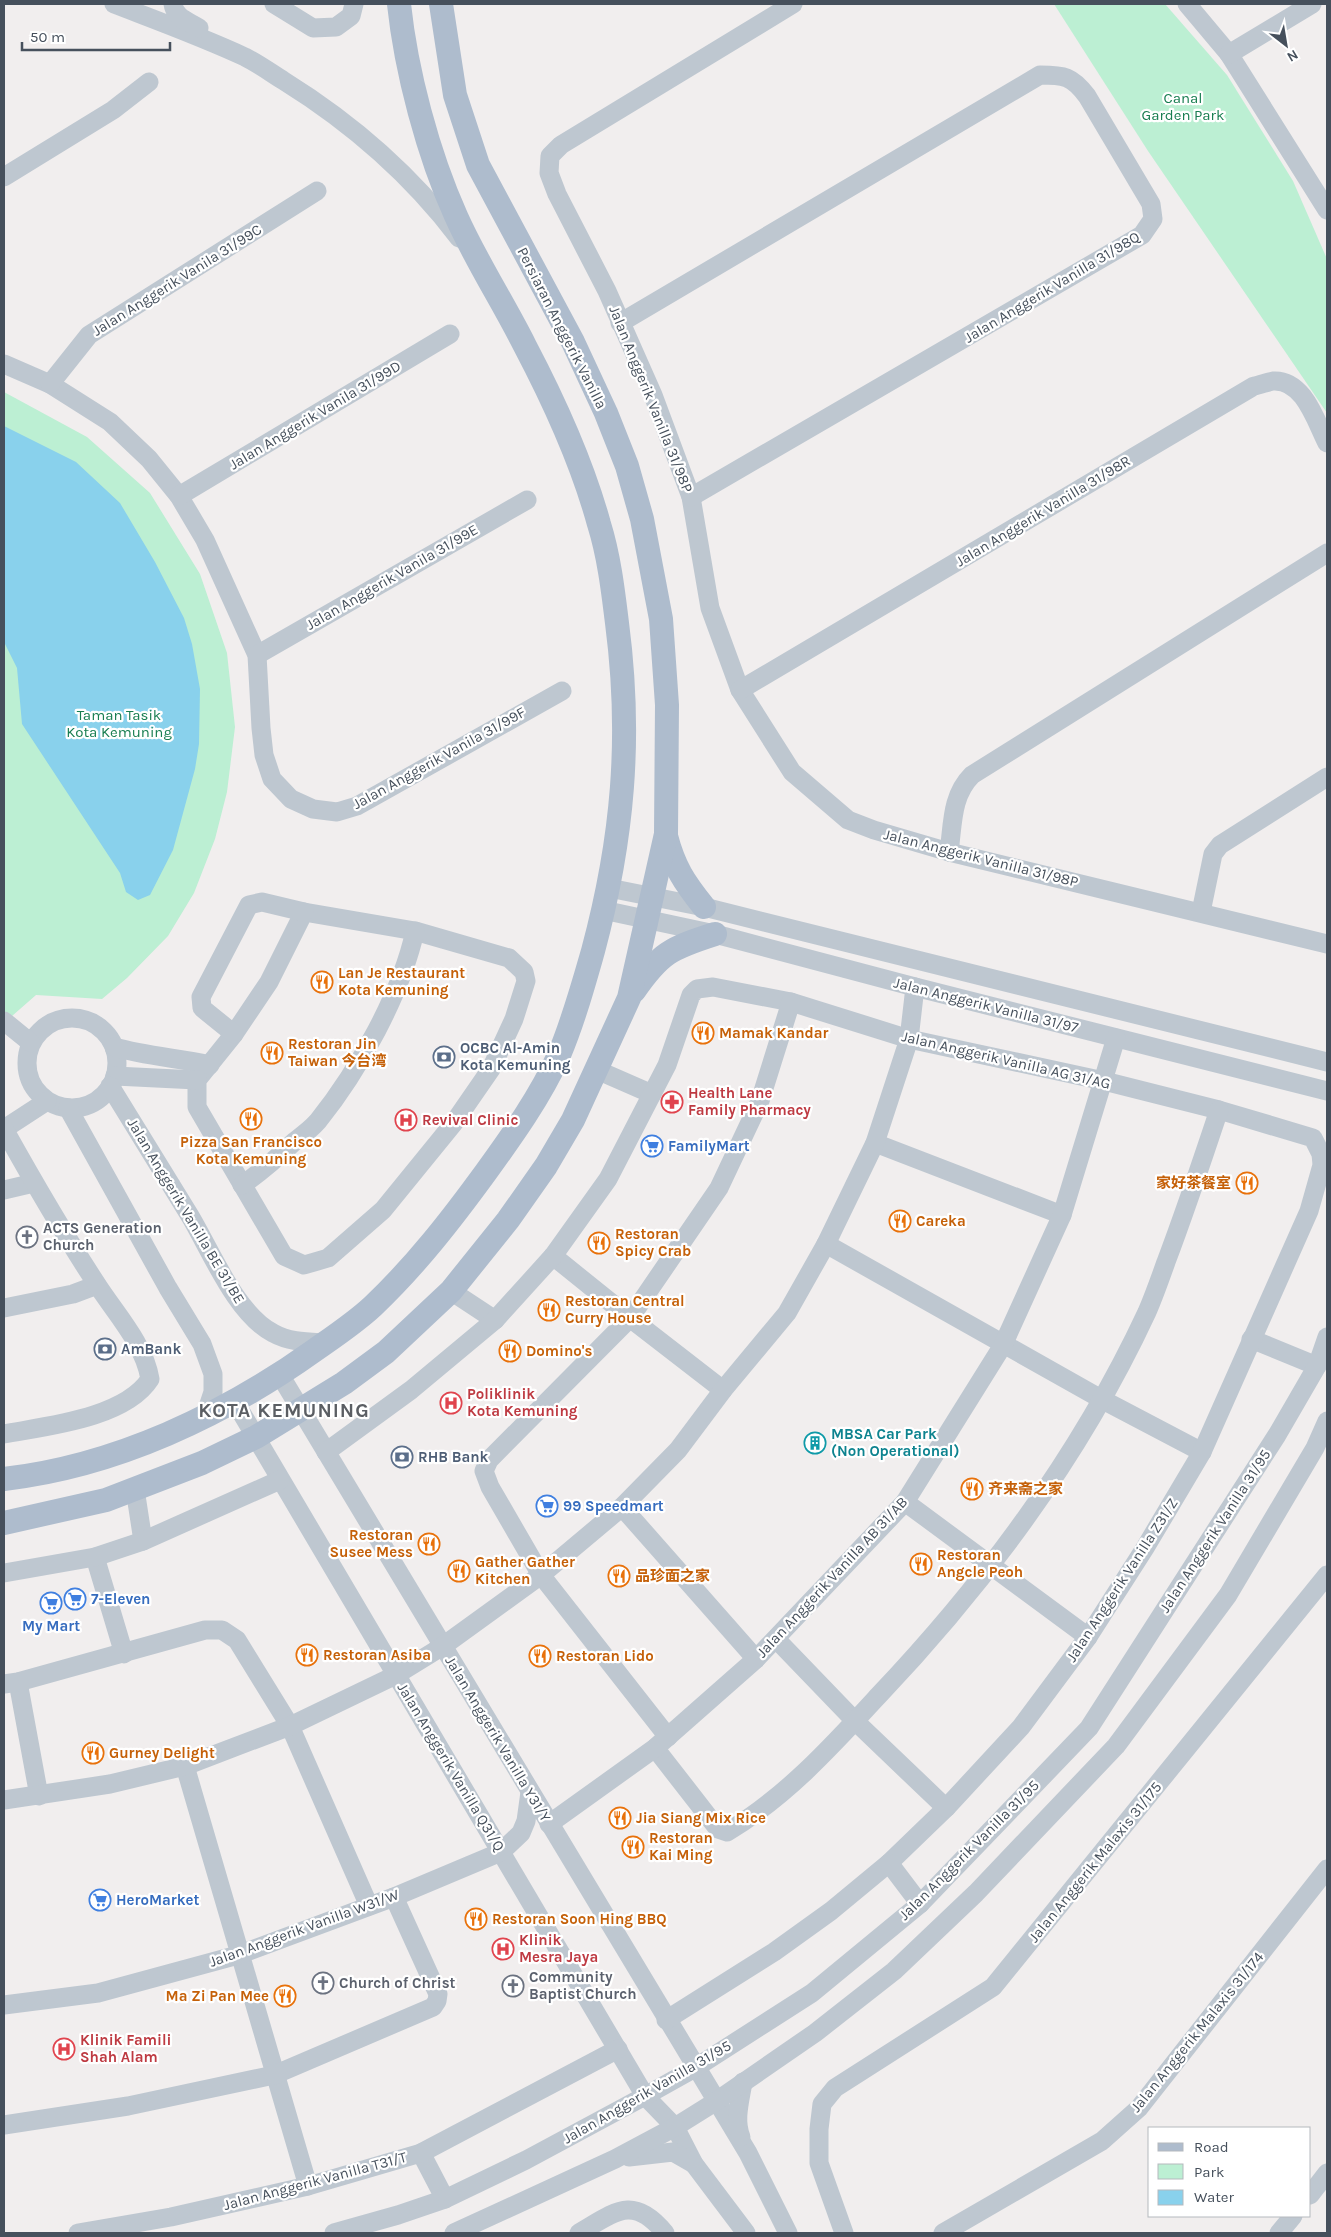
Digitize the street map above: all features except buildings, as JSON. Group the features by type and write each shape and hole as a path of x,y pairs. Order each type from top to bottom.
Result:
{"main road":[{"path":"4,1479 82,1463 152,1440 235,1402 280,1375 370,1308 421,1256 465,1200 528,1110 558,1056 581,993 609,888 622,795 626,749 624,685 613,592 600,527 583,473 565,429 524,344 478,263 455,214 438,169 422,115 404,39 399,4"},
{"name":"Persiaran Anggerik Vanilla","path":"4,1523 106,1500 202,1463 256,1437 301,1410 344,1383 386,1352 451,1291 508,1220 546,1166 574,1120 629,998 645,919 666,834 667,705 661,619 642,519 627,466 606,413 573,342 478,165 455,95 441,4"},
{"path":"666,834 671,854 680,875 704,907"},
{"path":"629,998 647,972 669,951 715,934"}],"street":[{"path":"114,4 247,58"},
{"path":"173,4 174,12 180,17 306,95 348,126 436,207 478,263"},
{"path":"286,6 313,28 336,27 351,16 354,4"},
{"name":"Jalan Anggerik Vanilla 31/98P","path":"793,4 562,145 550,156 549,173 557,194 607,291 653,395 691,497 710,608 740,690 792,772 848,820 949,852 1327,944"},
{"path":"1187,4 1229,54 1327,210"},
{"path":"1229,54 1312,4"},
{"name":"Jalan Anggerik Vanilla 31/98Q","path":"620,323 1040,75 1060,75 1075,81 1087,96 1151,204 1153,219 1142,235 691,497"},
{"path":"4,177 113,110 149,82"},
{"name":"Jalan Anggerik Vanila 31/99C","path":"50,384 89,335 317,191"},
{"name":"Jalan Anggerik Vanila 31/99D","path":"179,496 450,334"},
{"path":"4,364 50,384 110,422 149,459 179,496 205,540 257,655"},
{"name":"Jalan Anggerik Vanilla 31/98R","path":"740,690 1254,386 1274,381 1289,384 1302,395 1327,443"},
{"name":"Jalan Anggerik Vanila 31/99E","path":"257,655 527,500"},
{"path":"949,852 956,800 962,785 972,775 1327,553"},
{"name":"Jalan Anggerik Vanila 31/99F","path":"257,655 264,756 272,779 291,799 313,808 337,812 357,806 562,691"},
{"path":"1201,912 1213,854 1220,845 1327,777"},
{"name":"Jalan Anggerik Vanilla 31/97","path":"609,888 651,894 1327,1062"},
{"path":"234,1034 202,1008 201,998 249,905 262,902 304,912 415,931 509,958 524,972 526,981 514,1019 491,1069 453,1124 383,1210 328,1258 304,1265 284,1256 197,1107 197,1080 234,1034 269,982 304,912"},
{"name":"Jalan Anggerik Vanilla 31/97","path":"603,910 715,934 915,987 1327,1091"},
{"path":"242,1185 262,1171 317,1122 345,1082 385,1014 409,958 415,931"},
{"name":"Jalan Anggerik Vanilla AG 31/AG","path":"652,1094 667,1065 691,995 697,990 713,987 790,1002 909,1039 1104,1081 1219,1110 1313,1138"},
{"path":"4,1800 110,1784 185,1766 290,1726 396,1675 443,1646 541,1575 622,1507 678,1450 723,1390 787,1313 826,1244 875,1144 909,1039 915,987"},
{"path":"790,1002 760,1101 719,1188 630,1318 489,1460 484,1471 490,1488 541,1575 661,1743 718,1829 727,1832 748,1820 804,1773 925,1647 1050,1486 1102,1400 1148,1311 1189,1203 1219,1110"},
{"path":"70,1018 84,1019 97,1025 104,1031 114,1047 117,1066 113,1081 102,1096 92,1103 80,1107 68,1108 47,1101 32,1084 28,1074 26,1063 31,1043 43,1028 56,1021 70,1018"},
{"path":"4,1021 31,1043"},
{"name":"Jalan Anggerik Vanilla AB 31/AB","path":"549,1824 661,1743 756,1659 777,1640 905,1502 1003,1345 1062,1215 1116,1038"},
{"path":"114,1047 135,1053 182,1059 210,1065"},
{"path":"326,1452 411,1390 495,1320 553,1256 608,1179 652,1094 597,1070"},
{"path":"113,1081 197,1080"},
{"name":"Jalan Anggerik Vanilla BE 31/BE","path":"113,1081 240,1303 272,1333 294,1341 325,1343"},
{"path":"4,1434 67,1421 112,1409 144,1388 150,1379 142,1352 96,1285 34,1184 4,1128 47,1101"},
{"path":"68,1108 168,1288 202,1344 213,1374 213,1392 205,1416"},
{"name":"Jalan Anggerik Vanilla Z31/Z","path":"666,2020 774,1952 831,1911 889,1863 946,1808 1021,1727 1088,1638 1145,1548 1202,1452 1309,1211 1320,1180 1321,1154 1313,1138"},
{"path":"875,1144 1062,1215"},
{"path":"4,1190 34,1184"},
{"path":"826,1244 1102,1400 1202,1452"},
{"path":"553,1256 723,1390"},
{"path":"4,1308 73,1294 96,1285"},
{"path":"451,1291 495,1320"},
{"name":"Jalan Anggerik Vanilla 31/95","path":"334,2233 398,2216 445,2199 526,2160 646,2096 695,2068 812,1993 920,1904 1089,1728 1278,1435 1317,1366 1327,1337"},
{"path":"1251,1339 1317,1366"},
{"name":"Jalan Anggerik Vanilla Y31/Y","path":"280,1375 748,2154"},
{"name":"Jalan Anggerik Vanilla Q31/Q","path":"235,1402 646,2096 675,2127 694,2164"},
{"path":"454,2233 474,2226 615,2160 675,2127 716,2102 815,2033 894,1971 976,1893 1116,1746 1228,1595 1315,1448 1327,1421"},
{"path":"4,1573 95,1557 142,1541 280,1480"},
{"path":"135,1489 142,1541"},
{"path":"905,1502 1088,1638"},
{"path":"622,1507 756,1659"},
{"path":"95,1557 124,1654"},
{"name":"Jalan Anggerik Malaxis 31/175","path":"844,2233 819,2163 819,2129 822,2104 835,2088 993,1987 1327,1575"},
{"path":"39,1796 11,1683 124,1654 205,1630 222,1630 238,1640 290,1726 369,1906"},
{"path":"777,1640 855,1721 946,1808"},
{"path":"185,1766 238,1955 308,2186"},
{"name":"Jalan Anggerik Vanilla W31/W","path":"4,2005 98,1993 238,1955 394,1897 501,1852 521,1833 526,1821 530,1792"},
{"path":"889,1863 920,1904"},
{"name":"Jalan Anggerik Malaxis 31/174","path":"943,2233 1102,2141 1139,2108 1327,1869"},
{"path":"4,2125 128,2106 274,2075 433,2007 437,2001 438,1994 394,1897"},
{"name":"Jalan Anggerik Vanilla T31/T","path":"78,2233 171,2217 308,2186 421,2153 618,2049"},
{"path":"743,2082 737,2116 737,2129 788,2233"},
{"path":"615,2160 673,2152 694,2164 746,2233"},
{"path":"421,2153 445,2199"},
{"path":"1311,2194 1327,2173"},
{"path":"579,2233 624,2210 640,2210 654,2219 665,2233"},
{"path":"1280,2233 1292,2217"}],"green space":[{"name":"Canal Garden Park","path":"1054,4 1165,4 1227,75 1293,181 1327,259 1327,413 1148,151"},
{"name":"Taman Tasik Kota Kemuning","path":"4,392 87,437 150,493 200,574 227,653 235,727 227,792 215,839 194,893 168,936 127,978 102,999 36,995 12,1016 4,1028"}],"water":[{"path":"4,426 76,462 120,503 155,562 184,618 192,644 200,689 199,744 195,769 173,850 150,895 138,900 126,892 120,873 22,724 17,668 4,642"}],"place":[{"name":"Lan Je Restaurant Kota Kemuning","path":"322,982"},
{"name":"Mamak Kandar","path":"703,1033"},
{"name":"Restoran Jin Taiwan 今台湾","path":"272,1053"},
{"name":"OCBC Al-Amin Kota Kemuning","path":"444,1057"},
{"name":"Health Lane Family Pharmacy","path":"672,1102"},
{"name":"Pizza San Francisco Kota Kemuning","path":"251,1119"},
{"name":"Revival Clinic","path":"406,1120"},
{"name":"FamilyMart","path":"652,1146"},
{"name":"家好茶餐室","path":"1247,1183"},
{"name":"Careka","path":"900,1221"},
{"name":"ACTS Generation Church","path":"27,1237"},
{"name":"Restoran Spicy Crab","path":"599,1243"},
{"name":"Restoran Central Curry House","path":"549,1310"},
{"name":"AmBank","path":"105,1349"},
{"name":"Domino's","path":"510,1351"},
{"name":"Poliklinik Kota Kemuning","path":"451,1403"},
{"name":"MBSA Car Park (Non Operational)","path":"815,1443"},
{"name":"RHB Bank","path":"402,1457"},
{"name":"齐来斋之家","path":"972,1489"},
{"name":"99 Speedmart","path":"547,1506"},
{"name":"Restoran Susee Mess","path":"429,1544"},
{"name":"Restoran Angcle Peoh","path":"921,1564"},
{"name":"Gather Gather Kitchen","path":"459,1571"},
{"name":"品珍面之家","path":"619,1576"},
{"name":"7-Eleven","path":"75,1599"},
{"name":"My Mart","path":"51,1603"},
{"name":"Restoran Asiba","path":"307,1655"},
{"name":"Restoran Lido","path":"540,1656"},
{"name":"Gurney Delight","path":"93,1753"},
{"name":"Jia Siang Mix Rice","path":"620,1818"},
{"name":"Restoran Kai Ming","path":"633,1847"},
{"name":"HeroMarket","path":"100,1900"},
{"name":"Restoran Soon Hing BBQ","path":"476,1919"},
{"name":"Klinik Mesra Jaya","path":"503,1949"},
{"name":"Church of Christ","path":"323,1983"},
{"name":"Community Baptist Church","path":"513,1986"},
{"name":"Ma Zi Pan Mee","path":"285,1996"},
{"name":"Klinik Famili Shah Alam","path":"64,2049"}],"district":[{"name":"KOTA KEMUNING","path":"284,1410"}]}
